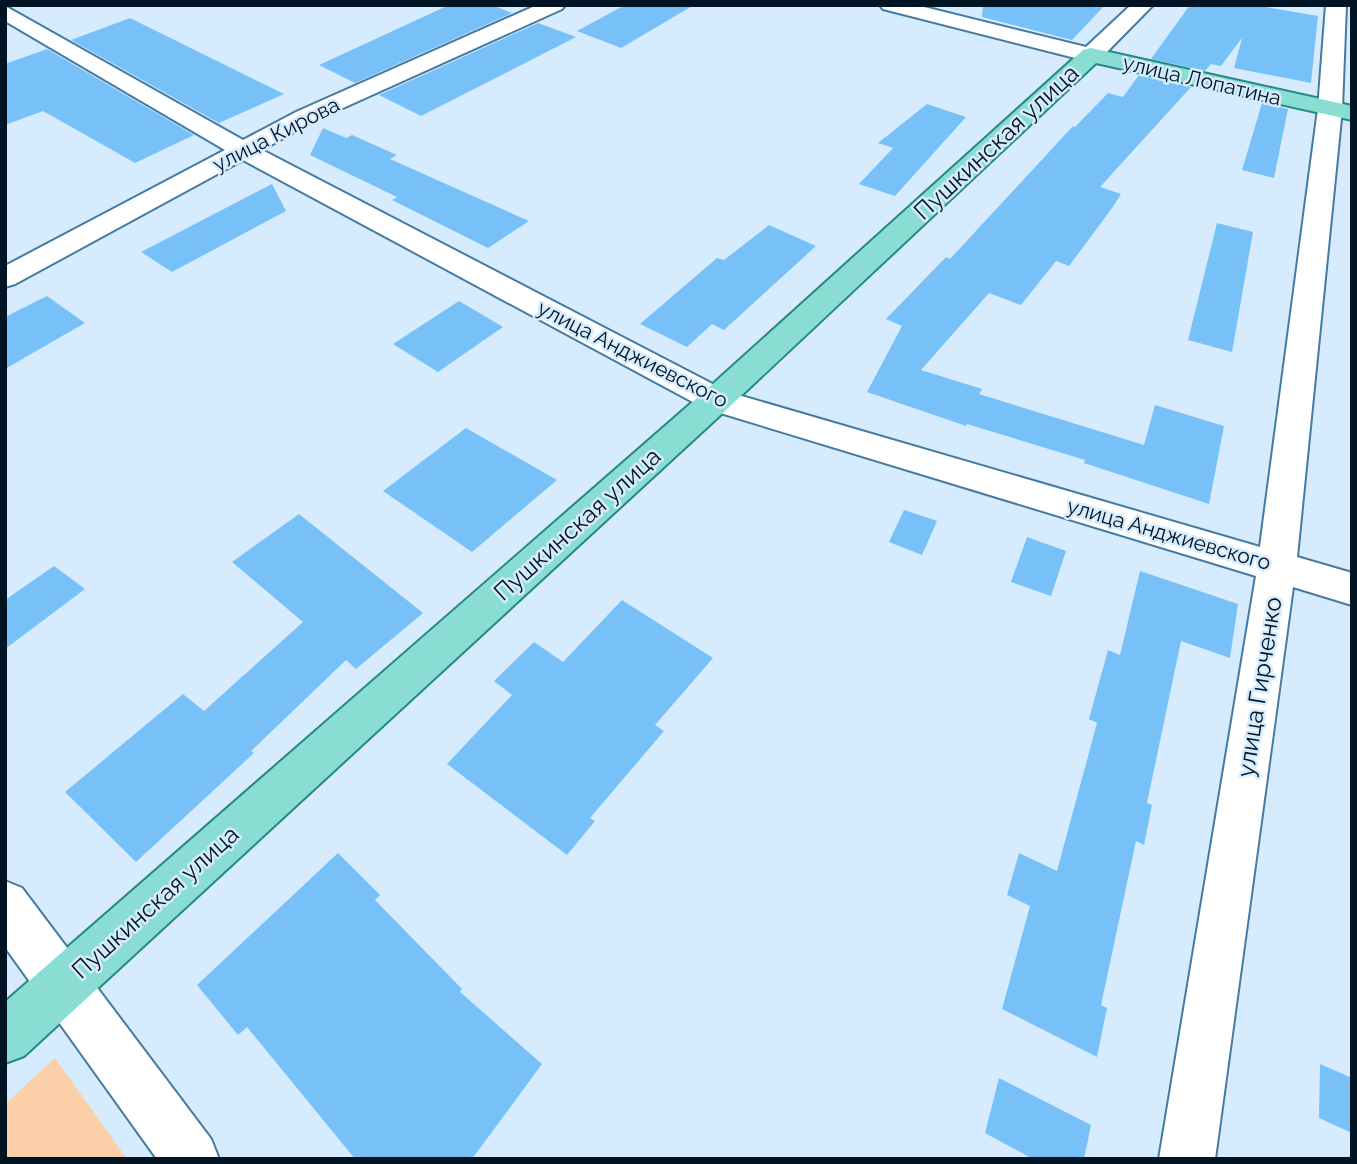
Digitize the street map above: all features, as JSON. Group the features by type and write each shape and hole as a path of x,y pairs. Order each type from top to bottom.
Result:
{"main road":[{"name":"улица Лопатина","path":"1091,55 1341,111"},
{"name":"Пушкинская улица","path":"5,1037 716,400 1091,55"}],"street":[{"name":"улица Кирова","path":"5,278 304,117 555,5"},
{"name":"улица Лопатина","path":"890,5 1091,55"},
{"name":"Пушкинская улица","path":"1091,55 1143,5"},
{"name":"улица Гирченко","path":"1187,1159 1277,565 1341,111 1336,5"},
{"name":"улица Анджиевского","path":"5,12 243,150 716,400 1352,589"},
{"path":"5,905 191,1159"}],"shaded area":[{"path":"55,1058 127,1159 5,1159 5,1104"}],"building":[{"path":"449,5 492,5 512,13 355,83 319,65"},
{"path":"625,5 694,5 621,48 577,31"},
{"path":"983,5 1105,5 1072,40 982,17"},
{"path":"1190,5 1268,5 1266,7 1318,16 1311,83 1234,68 1242,38 1221,66 1211,64 1205,71 1151,59"},
{"path":"130,18 284,94 219,123 71,40"},
{"path":"538,23 576,37 421,116 379,95"},
{"path":"47,49 194,135 135,163 43,111 5,125 5,64"},
{"path":"1139,75 1191,87 1100,187 1121,194 1112,208 1069,266 1056,261 1021,305 989,293 921,370 982,389 979,394 1144,445 1155,405 1224,426 1209,504 1084,463 1085,460 967,424 966,426 867,392 902,326 886,319 946,257 950,259 1073,126 1108,93 1123,97"},
{"path":"1262,103 1288,109 1274,178 1242,170"},
{"path":"927,104 966,117 895,196 859,184 893,148 878,143"},
{"path":"323,128 346,138 352,135 397,155 390,159 529,221 488,248 392,200 397,197 310,155"},
{"path":"272,184 286,211 172,272 141,252"},
{"path":"1217,223 1253,232 1232,352 1188,340"},
{"path":"769,225 816,246 724,330 712,324 687,347 640,324 717,258 724,260"},
{"path":"47,296 85,323 5,369 5,317"},
{"path":"459,301 503,327 438,372 393,344"},
{"path":"466,428 557,480 472,552 383,491"},
{"path":"904,510 937,521 922,555 889,542"},
{"path":"299,514 423,613 356,669 346,660 251,751 254,753 136,862 65,792 183,694 204,711 303,622 232,562"},
{"path":"1027,537 1066,551 1051,596 1011,582"},
{"path":"54,566 85,589 5,649 5,600"},
{"path":"1140,571 1238,604 1230,658 1181,641 1147,803 1152,805 1144,845 1136,841 1101,1005 1107,1008 1097,1057 1002,1009 1030,906 1007,895 1019,853 1057,871 1097,723 1089,719 1108,650 1120,655"},
{"path":"622,600 713,658 655,725 664,731 590,818 595,821 567,855 447,764 512,695 494,681 534,642 563,662"},
{"path":"338,853 380,895 375,900 462,989 460,992 542,1064 472,1159 355,1159 247,1027 238,1035 197,985"},
{"path":"1320,1064 1352,1078 1352,1133 1319,1118"},
{"path":"999,1078 1091,1125 1084,1159 1033,1159 985,1133"}]}
